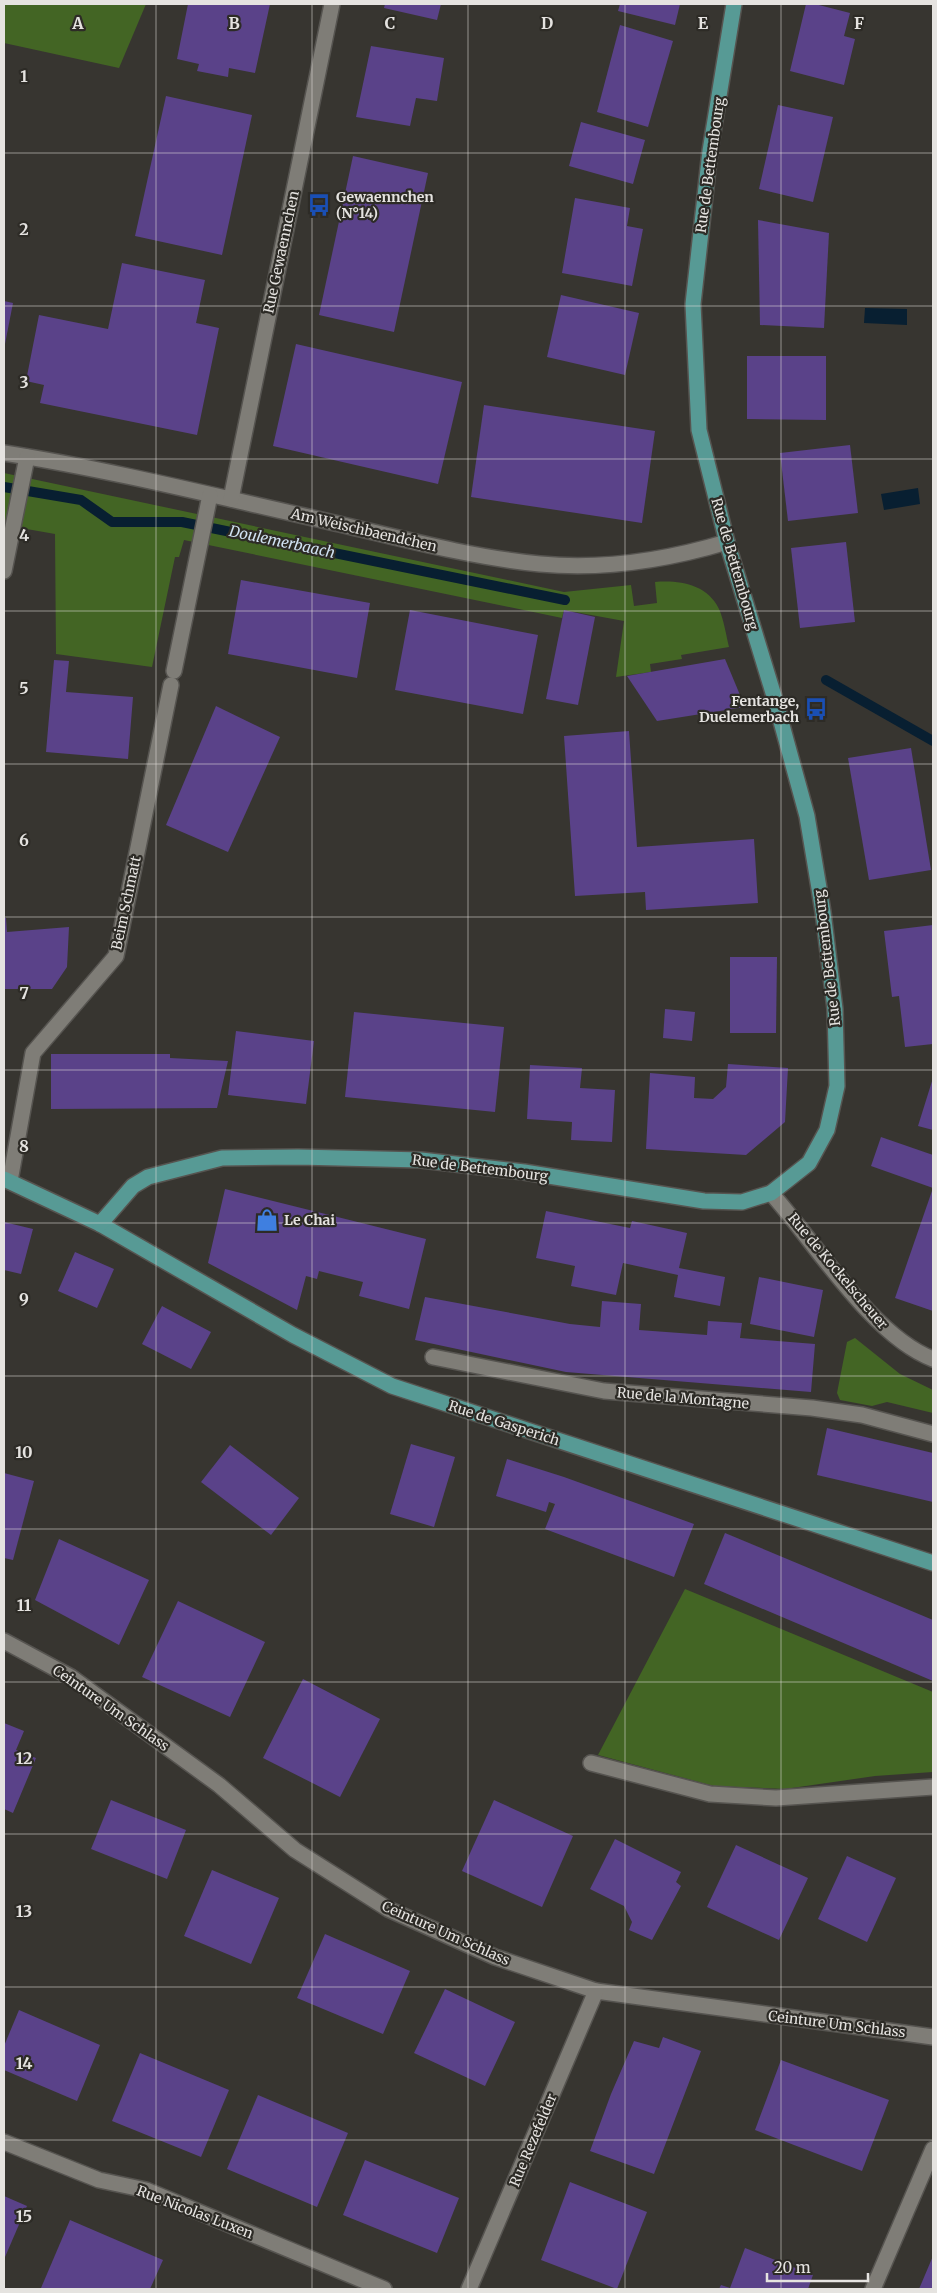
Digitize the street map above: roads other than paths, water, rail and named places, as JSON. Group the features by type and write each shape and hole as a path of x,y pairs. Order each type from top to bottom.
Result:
{"main road":[{"name":"Rue de Bettembourg","path":"100,1224 133,1186 148,1177 222,1158 298,1157 421,1160 524,1172 704,1201 742,1202 771,1193 809,1162 827,1130 837,1086 835,1009 823,912 807,816 774,696 727,542 699,430 693,304 710,151 734,4"},
{"path":"7,1180 100,1224"},
{"name":"Rue de Gasperich","path":"100,1224 293,1335 392,1386 933,1563"}],"street":[{"name":"Rue Gewaennchen","path":"231,499 332,4"},
{"name":"Am Weischbaendchen","path":"4,453 231,499 471,554 541,564 610,565 679,555 727,542"},
{"path":"4,571 27,457"},
{"name":"Beim Schmatt","path":"7,1180 33,1053 116,956 210,495"},
{"name":"Rue de Kockelscheuer","path":"771,1193 856,1297 897,1340 933,1359"},
{"name":"Rue de la Montagne","path":"433,1357 604,1391 812,1408 862,1415 933,1434"},
{"name":"Ceinture Um Schlass","path":"4,1641 71,1677 219,1785 295,1850 388,1909 495,1957 596,1991 933,2037"},
{"path":"591,1763 710,1794 776,1798 933,1787"},
{"name":"Rue Rezefelder","path":"469,2289 596,1991"},
{"name":"Rue Nicolas Luxen","path":"4,2142 100,2180 146,2190 384,2289"},
{"path":"873,2289 933,2149"}],"water":[{"path":"865,308 907,309 907,325 864,323"},
{"path":"918,488 920,504 884,510 881,494"}],"waterway":[{"name":"Doulemerbaach","path":"4,487 81,500 112,522 182,522 565,600"},
{"name":"Doulemerbaach","path":"826,680 933,741"}],"place":[{"name":"Gewaennchen (N°14)","path":"319,205"},
{"name":"Fentange, Duelemerbach","path":"816,709"},
{"name":"Le Chai","path":"267,1220"}]}
